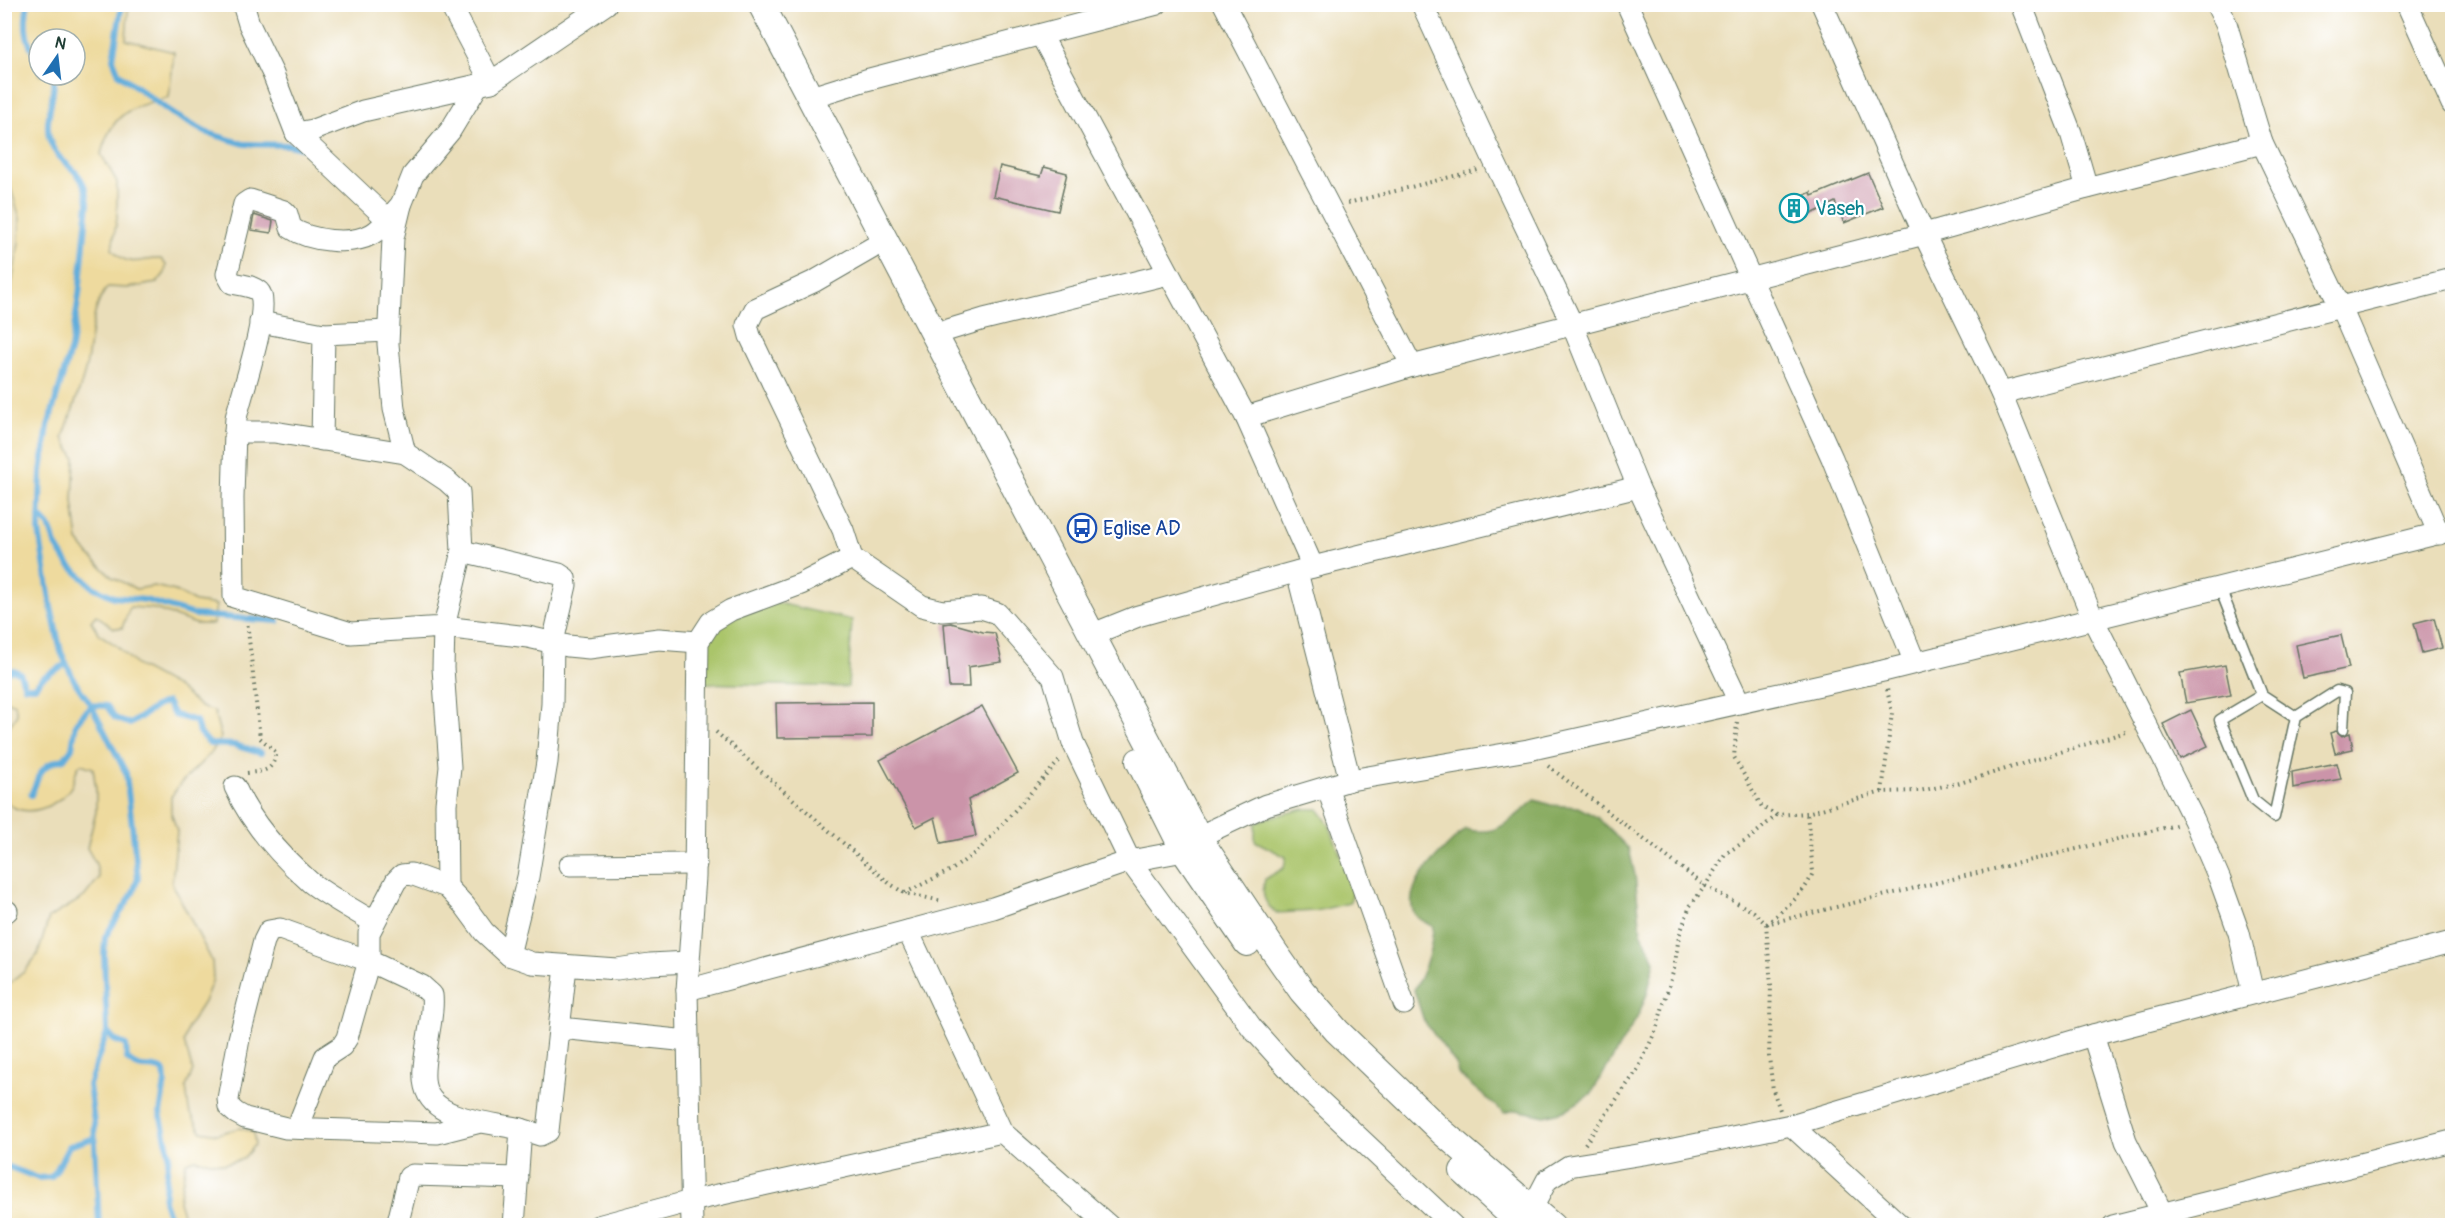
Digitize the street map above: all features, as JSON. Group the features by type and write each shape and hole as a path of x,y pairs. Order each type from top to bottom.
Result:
{"street":[{"path":"243,4 249,24 273,74 296,133 394,212"},
{"path":"450,4 484,83"},
{"path":"296,133 313,130 363,111 484,83 606,4"},
{"path":"747,4 1095,673 1191,844 1270,975 1326,1044 1528,1217 1552,1226"},
{"path":"761,4 1093,634 1191,844"},
{"path":"811,97 866,80 1157,4"},
{"path":"1224,4 1412,366"},
{"path":"1422,4 1572,324 1638,487 1739,702"},
{"path":"1627,4 1832,459 1915,663"},
{"path":"1822,4 1924,234 2001,393 2093,619 2194,820 2220,880 2239,933 2253,993"},
{"path":"2021,4 2071,133 2087,188"},
{"path":"687,990 993,908 1130,861 1191,844 1266,805 1350,780 1528,750 1883,671 2449,532 2262,143 2226,23 2216,4"},
{"path":"2407,4 2452,104"},
{"path":"1041,34 1246,417 1305,569 1350,780"},
{"path":"484,83 450,131 413,175 394,212 373,234 352,242 298,233 291,228 284,211 256,200 250,200 244,204 227,274 232,283 256,289 261,295 260,322 236,418 233,498 234,597 351,633 444,627 481,630 589,648 659,639 698,642"},
{"path":"1246,417 1412,366 1924,234 2087,188 2262,143"},
{"path":"394,212 388,331 394,409 405,453"},
{"path":"872,248 815,281 755,309 747,324 750,336 843,530 852,558 922,606 942,611 981,608 997,613 1053,677 1073,743 1130,861 1252,1028 1306,1088 1453,1226"},
{"path":"935,334 984,319 1168,274"},
{"path":"2001,393 2452,279"},
{"path":"260,322 324,334 388,331"},
{"path":"322,440 324,334"},
{"path":"235,432 274,432 405,453 447,481 459,492 462,550 444,627 443,669 450,767 447,804 447,886"},
{"path":"1093,634 1138,616 1305,569 1638,487"},
{"path":"462,550 559,574 565,578 566,585 554,642 547,762 528,878 509,955"},
{"path":"692,1226 687,990 696,864 698,642 711,622 730,610 801,584 852,558"},
{"path":"235,787 241,800 278,851 312,883 373,922"},
{"path":"1327,787 1404,1004"},
{"path":"570,865 696,864"},
{"path":"297,1128 326,1057 342,1046 347,1038 369,961 369,933 396,881 402,875 411,874 447,886 484,932 509,955 532,963 617,969 689,962"},
{"path":"480,1122 437,1133 297,1128 245,1118 229,1107 228,1099 239,1039 264,941 269,931 280,929 369,961 422,986 432,994 425,1062 425,1087 431,1099 444,1111 480,1122 521,1129 540,1135 548,1131 566,966"},
{"path":"908,931 1002,1132 1109,1226"},
{"path":"1528,1217 1547,1180 1569,1166 1669,1150 1791,1125 2093,1035 2452,942"},
{"path":"560,1028 688,1041"},
{"path":"2093,1035 2126,1141 2165,1219"},
{"path":"1791,1125 1901,1226"},
{"path":"514,1226 521,1129"},
{"path":"598,1226 691,1201 1002,1132"},
{"path":"2113,1226 2165,1219 2452,1141"},
{"path":"397,1226 409,1177 413,1175 518,1178"}],"lane":[{"path":"2220,588 2262,695 2296,717"},
{"path":"2262,695 2220,720 2253,800 2274,817 2296,717 2337,691 2345,693 2343,729"}],"path":[{"path":"1329,208 1496,165"},
{"path":"234,597 243,609 249,627 254,700 260,738 276,752 274,763 266,770 244,773 235,787"},
{"path":"1882,792 1892,713 1883,671"},
{"path":"1739,702 1734,757 1762,807 1777,815 1807,813 1882,792 1919,790 1960,783 2147,726"},
{"path":"698,703 718,736 889,883 904,893 952,903"},
{"path":"904,893 953,869 980,849 1055,768 1073,743"},
{"path":"1528,750 1705,886 1754,912 1766,924 1772,985 1769,1057 1773,1090 1779,1108 1791,1125"},
{"path":"1766,924 1805,890 1814,872 1807,813"},
{"path":"1569,1166 1638,1070 1656,1029 1674,969 1679,936 1690,906 1725,854 1750,838 1777,815"},
{"path":"1766,924 2194,820"}],"green space":[{"path":"761,599 852,620 848,687 698,683 698,642"},
{"path":"1535,800 1551,805 1578,807 1597,817 1629,849 1635,875 1641,932 1655,961 1647,994 1637,1018 1591,1094 1564,1111 1545,1116 1516,1110 1504,1113 1458,1074 1456,1064 1424,1021 1414,990 1427,960 1433,927 1415,915 1411,902 1419,879 1437,856 1465,829 1486,831 1495,829 1511,820"},
{"path":"1304,809 1318,809 1329,824 1354,891 1349,903 1316,911 1276,913 1264,898 1265,879 1284,868 1286,857 1255,841 1255,824 1266,818"}],"sand":[{"path":"5,4 135,5 128,11 126,40 174,52 169,97 144,104 117,120 111,128 101,154 117,182 117,218 112,249 129,261 161,259 166,265 165,273 157,283 127,288 108,287 102,295 92,325 84,376 63,438 75,458 73,501 78,541 89,555 112,577 136,589 154,586 175,591 195,602 216,605 213,624 196,624 155,609 130,607 122,628 114,628 96,615 91,621 99,634 117,646 136,665 177,687 201,707 214,711 221,737 212,752 180,784 171,797 171,812 177,831 172,883 212,961 213,979 204,1002 188,1027 184,1042 193,1071 186,1087 189,1110 201,1131 217,1134 240,1128 253,1132 255,1144 243,1159 224,1164 194,1159 186,1162 179,1201 183,1214 200,1225 5,1225 5,987 25,971 38,954 49,918 84,897 99,878 96,864 87,848 96,812 93,768 81,764 66,793 59,800 40,809 21,810 12,807 5,800 5,732 17,715 15,704 4,700 4,551 7,544 4,540 4,359 9,331 5,325 19,242 20,218 5,170"}],"building":[{"path":"1000,166 1041,176 1044,167 1067,173 1058,211 993,196"},
{"path":"1868,173 1883,207 1844,223 1835,202 1800,220 1791,202 1811,192 1812,196"},
{"path":"254,215 273,221 271,233 251,230"},
{"path":"2434,618 2442,648 2422,653 2414,623"},
{"path":"951,623 995,633 1002,662 968,667 969,687 949,687 944,624"},
{"path":"2341,635 2349,668 2303,678 2296,645"},
{"path":"2225,665 2231,695 2186,703 2180,673"},
{"path":"872,702 872,737 777,738 776,703"},
{"path":"982,706 1018,773 968,800 976,836 941,843 935,817 916,827 880,760"},
{"path":"2191,710 2208,746 2180,759 2163,724"},
{"path":"2336,731 2342,736 2350,733 2353,749 2335,753 2330,733"},
{"path":"2337,763 2341,779 2293,788 2292,772"}],"waterway":[{"path":"27,34 28,4"},
{"path":"122,4 113,59 119,74 173,114 205,132 244,144 289,145 301,148"},
{"path":"54,87 48,124 50,141 59,157 82,181 88,203 71,348 48,426 41,471 39,531 61,652 75,682 91,705 126,773 138,878 133,893 105,937 107,1032 89,1085 94,1122 99,1226"},
{"path":"40,516 49,526 56,545 68,564 93,587 114,597 146,600 195,615 278,621"},
{"path":"4,673 13,670 20,673 25,687 35,687 42,678 66,664"},
{"path":"31,795 45,767 64,759 72,748 76,723 91,705 107,706 115,718 130,724 167,702 174,715 196,721 199,732 210,744 234,745 261,753"},
{"path":"107,1032 114,1040 126,1045 127,1059 132,1063 164,1071 165,1082 160,1113 169,1153 164,1201 171,1222 177,1226"},
{"path":"4,1165 38,1178 51,1177 69,1146 94,1138"}],"place":[{"name":"Vaseh","path":"1794,208"},
{"name":"Eglise AD","path":"1082,528"}]}
